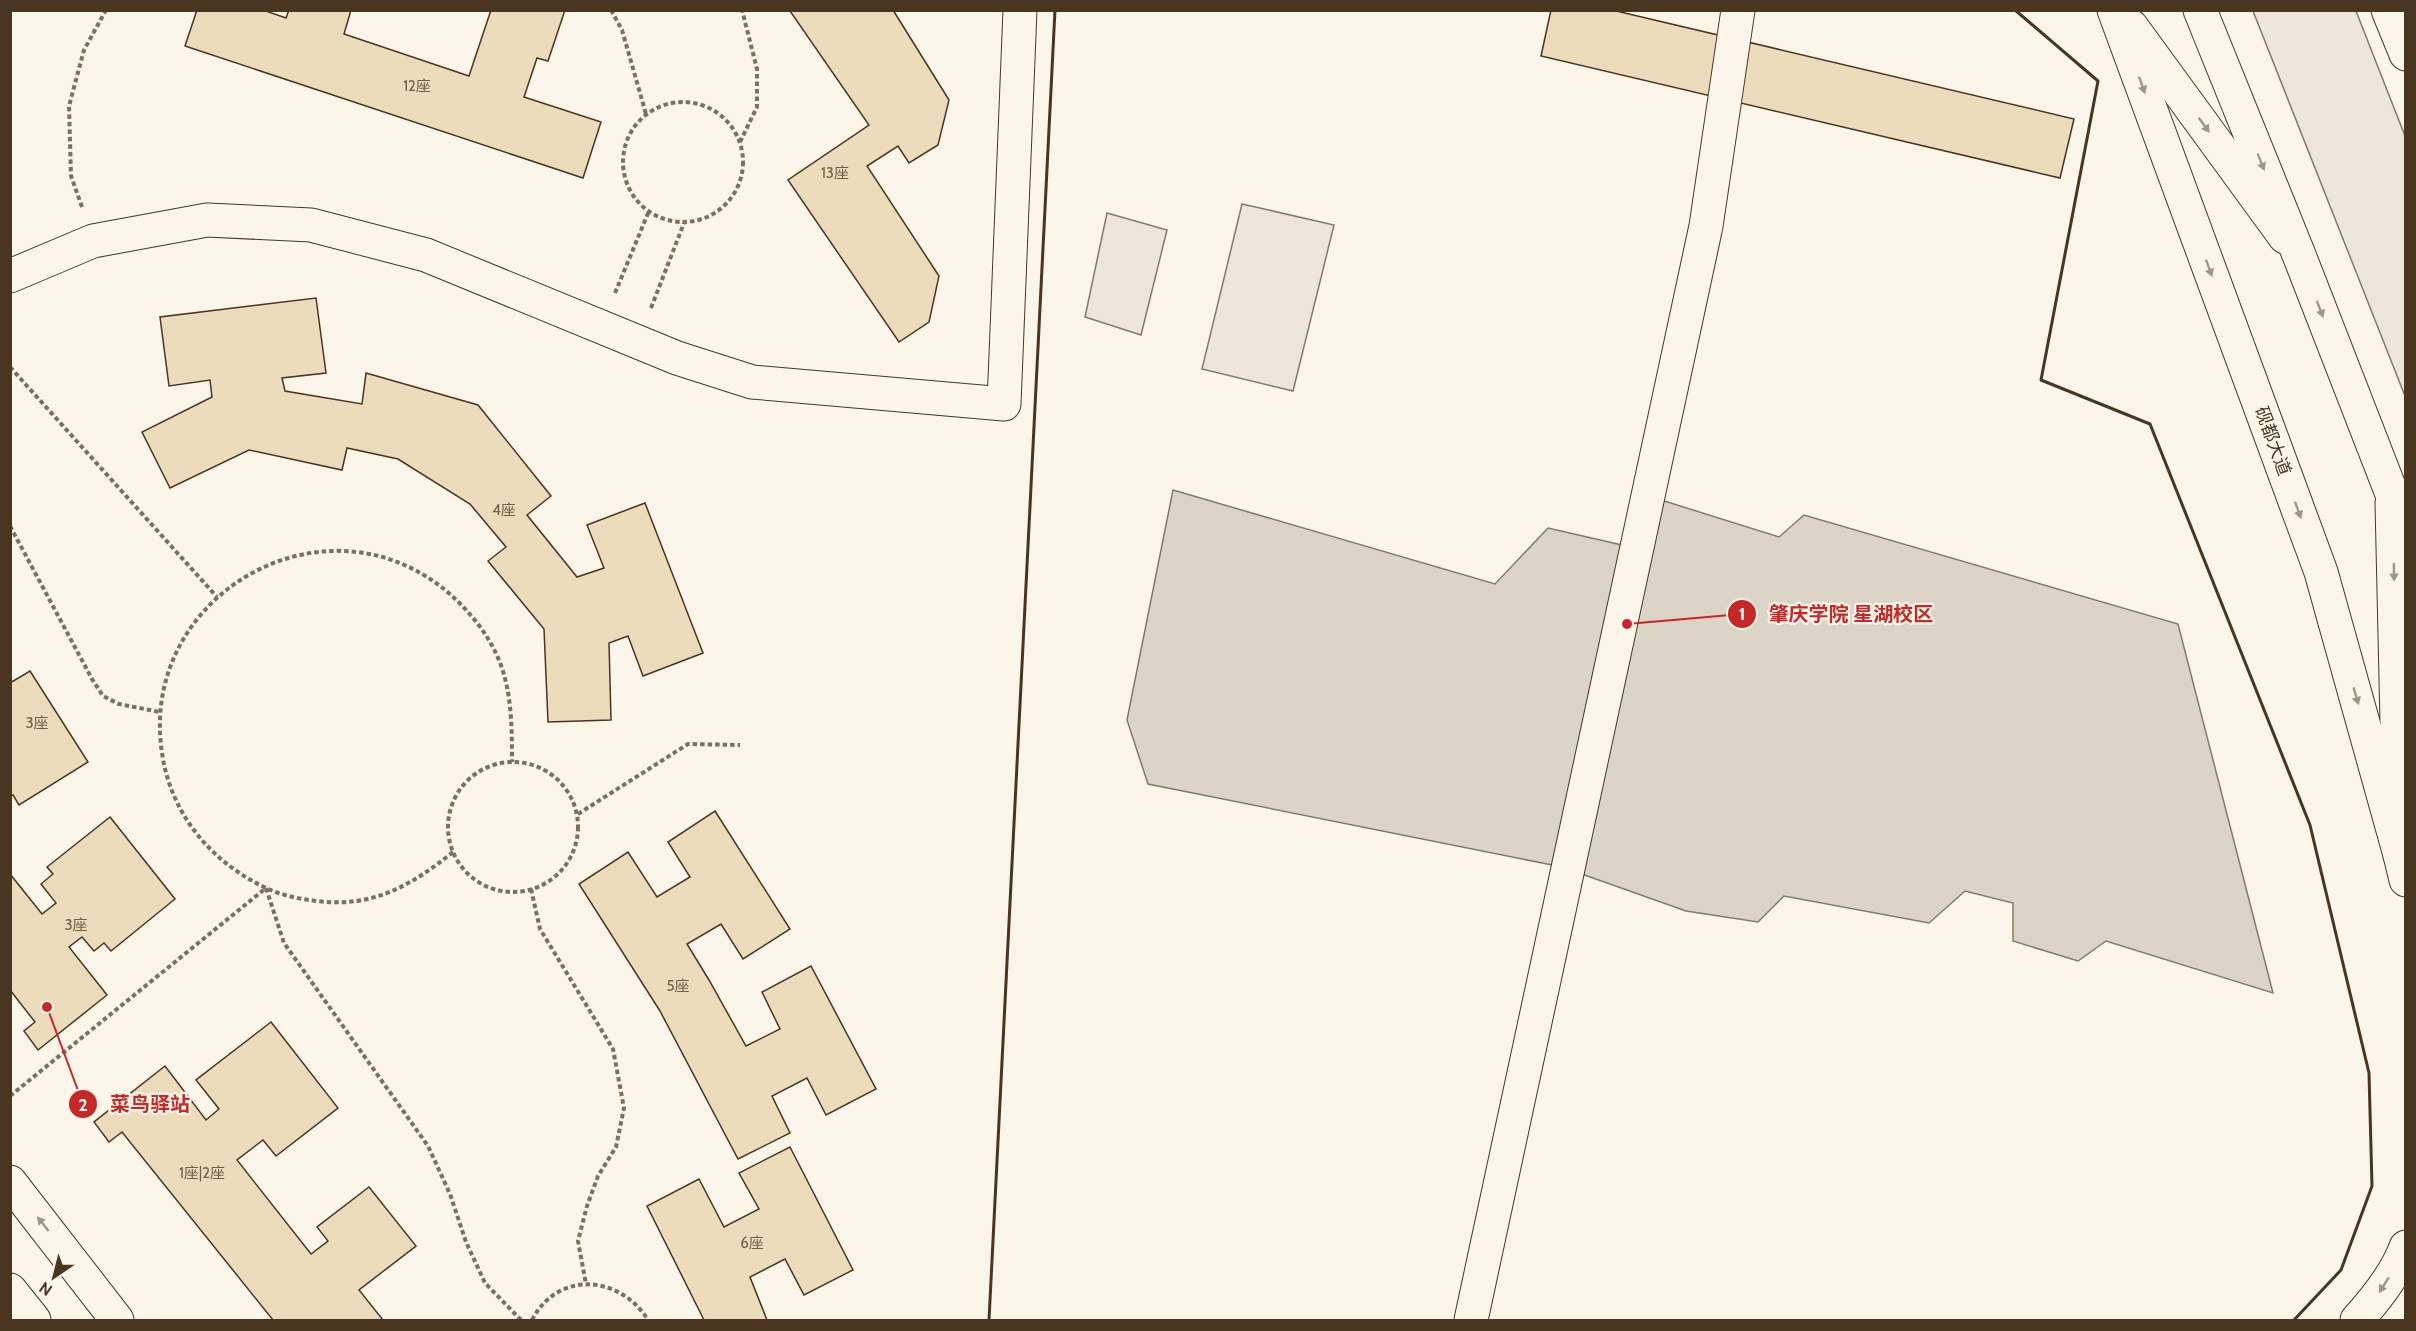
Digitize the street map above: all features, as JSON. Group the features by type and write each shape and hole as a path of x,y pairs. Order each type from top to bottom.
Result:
{"street":[{"path":"10,276 93,241 207,220 311,225 426,255 677,358 752,382 1004,404 1020,10"},
{"path":"1471,1320 1706,226 1738,10"},
{"name":"砚都大道","path":"2114,10 2321,572 2403,867"},
{"path":"2120,10 2299,255"},
{"path":"2200,10 2299,255 2406,530"},
{"path":"2388,10 2406,54"},
{"path":"2392,493 2403,867"},
{"path":"10,1182 117,1320"},
{"path":"2357,1320 2376,1299 2402,1258 2406,1247"},
{"path":"10,1290 34,1320"}],"path":[{"path":"93,241 71,176 69,106 84,50 106,10"},
{"path":"611,10 622,30 646,114"},
{"path":"740,143 757,107 756,69 742,10"},
{"path":"682,102 700,105 717,113 731,126 740,143 743,161 740,180 733,196 719,210 703,219 684,222 666,219 649,211 635,198 626,182 623,163 626,145 634,128 646,114 663,105 682,102"},
{"path":"602,327 649,211"},
{"path":"638,342 684,222"},
{"path":"10,367 217,597"},
{"path":"10,526 103,696 119,704 160,712"},
{"path":"453,852 428,872 399,889 367,901 332,903 310,900 266,888 238,873 213,853 193,830 182,812 165,774 160,743 160,712 165,682 176,652 190,626 217,597 234,583 260,567 290,556 320,551 351,552 381,557 410,567 440,585 465,608 486,635 501,666 510,699 512,762"},
{"path":"578,814 688,744 740,745"},
{"path":"522,761 541,768 558,779 571,795 578,814 579,835 573,856 561,873 543,886 522,892 501,891 481,884 464,870 453,852 448,833 449,814 456,795 467,780 483,769 501,762 522,761"},
{"path":"10,1096 266,888"},
{"path":"266,888 284,943 428,1146 450,1194 466,1242 485,1284 522,1320"},
{"path":"531,889 540,929 613,1049 624,1108 616,1147 598,1176 578,1240 586,1284"},
{"path":"532,1320 550,1297 567,1288 586,1284 606,1286 625,1294 640,1307 648,1320"}],"shaded area":[{"path":"2253,11 2356,11 2405,136 2405,396"},
{"path":"1242,204 1334,225 1293,391 1202,369"},
{"path":"1107,213 1167,230 1141,335 1085,317"},
{"path":"1173,490 1495,584 1548,528 1631,547 1642,494 1779,537 1804,515 2178,624 2273,993 2106,941 2078,961 2013,941 2013,903 1965,891 1929,923 1784,896 1758,922 1686,911 1562,867 1148,784 1127,720"}],"building":[{"path":"197,10 263,10 286,18 289,10 351,10 344,34 469,76 491,10 565,10 548,61 537,58 524,97 601,122 583,178 185,46"},
{"path":"893,10 949,100 938,145 909,163 898,146 867,166 939,276 929,322 899,342 788,180 869,125 790,11"},
{"path":"1551,10 1612,10 2074,119 2060,178 1541,56"},
{"path":"316,298 326,373 282,378 285,391 362,404 366,373 478,405 551,496 527,515 577,577 604,568 587,525 645,503 703,653 643,676 628,636 609,643 611,720 548,722 544,629 488,561 506,547 470,504 398,459 347,448 342,470 249,450 170,488 142,432 212,397 210,380 169,386 160,317"},
{"path":"30,671 88,762 19,805 13,795 10,796 10,683"},
{"path":"715,811 790,929 743,959 721,924 687,944 746,1046 780,1029 762,992 811,966 876,1089 826,1115 807,1078 772,1096 790,1133 738,1159 660,1011 579,884 628,852 657,897 690,877 668,842"},
{"path":"110,817 175,899 111,951 104,943 94,951 82,937 69,947 107,995 38,1050 24,1031 35,1022 10,990 10,874 42,914 56,903 41,884 53,874 47,867"},
{"path":"271,1022 338,1108 276,1156 263,1140 237,1160 311,1254 328,1241 317,1227 369,1187 416,1246 359,1290 383,1320 273,1320 122,1132 109,1142 94,1122 165,1066 206,1120 219,1109 196,1080"},
{"path":"790,1147 853,1270 804,1295 785,1259 750,1277 767,1320 704,1320 647,1206 699,1179 724,1227 759,1209 739,1173"}],"wall":[{"path":"989,1320 1055,10"},
{"path":"2015,10 2098,81 2041,380 2150,424 2310,825 2369,1073 2372,1186 2341,1270 2294,1320"}],"place":[{"name":"肇庆学院 星湖校区","path":"1627,624"},
{"name":"菜鸟驿站","path":"47,1007"}]}
